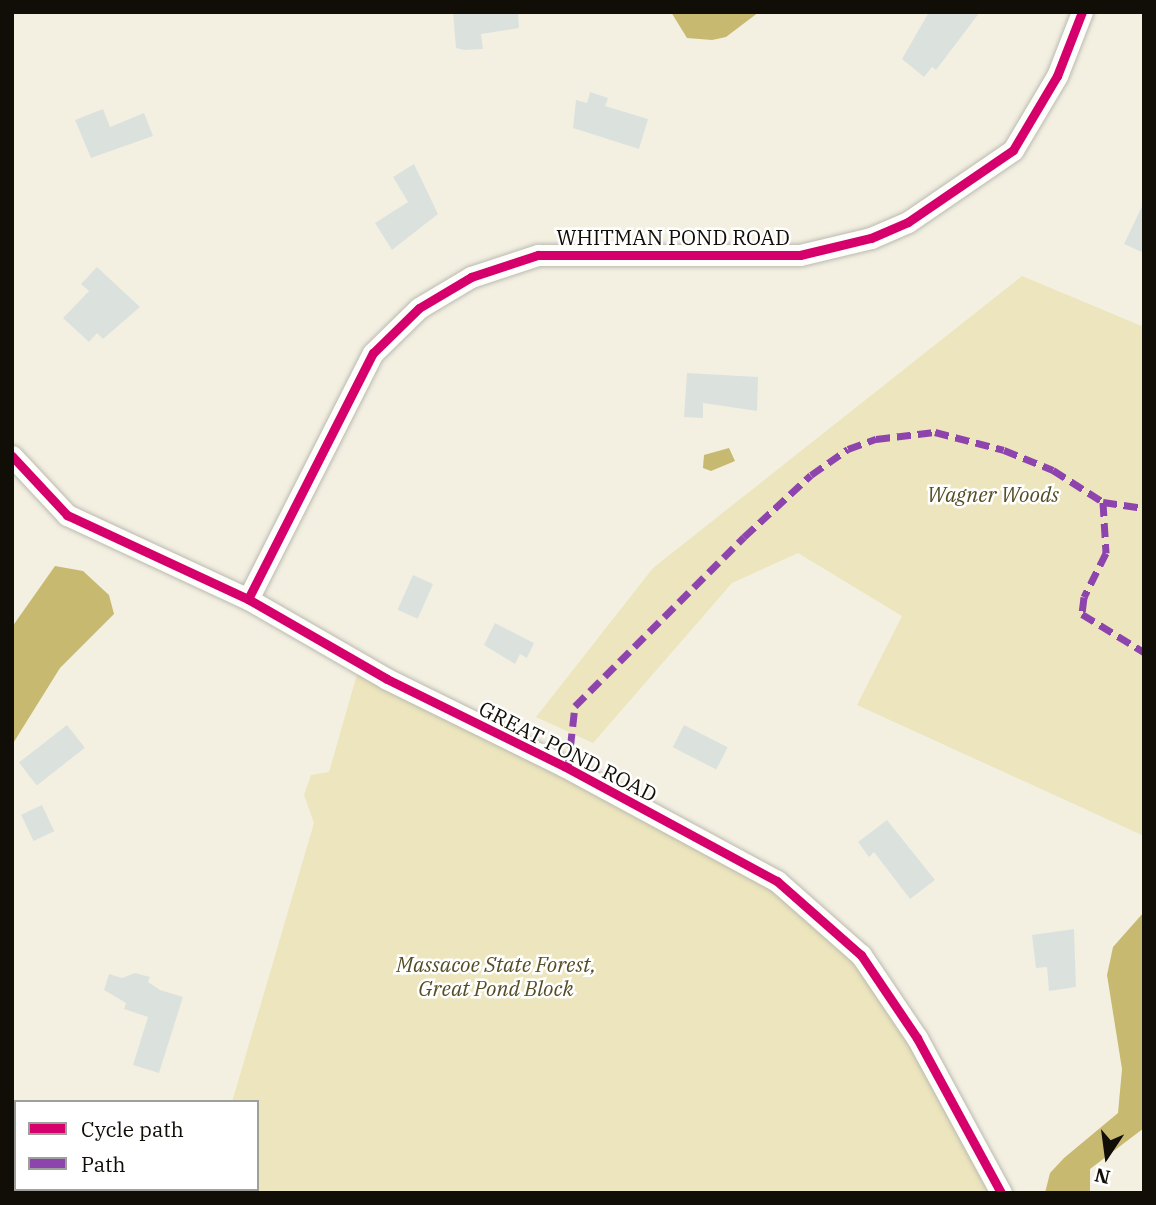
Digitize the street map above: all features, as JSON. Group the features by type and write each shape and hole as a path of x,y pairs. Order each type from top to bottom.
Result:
{"street":[{"name":"WHITMAN POND ROAD","path":"248,599 373,354 419,308 471,277 538,256 800,255 871,238 908,222 1013,150 1057,76 1082,12"},
{"name":"GREAT POND ROAD","path":"12,456 68,515 248,599 387,679 564,766 776,881 861,955 917,1038 1001,1193"}],"green space":[{"name":"Wagner Woods","path":"1022,276 1144,327 1144,836 857,705 902,616 798,553 732,583 593,743 536,717 653,568"},
{"name":"Massacoe State Forest, Great Pond Block","path":"360,664 777,881 861,955 1001,1193 206,1193 259,1191 259,1100 233,1100 314,823 304,795 311,775 329,772"},
{"path":"12,1136 14,1191 123,1193 12,1193"}],"shaded area":[{"path":"671,12 759,12 726,37 712,40 687,38"},
{"path":"729,448 735,461 711,471 703,468 704,455"},
{"path":"55,566 83,571 109,595 114,614 60,668 12,745 12,627"},
{"path":"1144,912 1144,1128 1090,1169 1090,1193 1045,1193 1050,1173 1118,1113 1122,1069 1107,975 1113,947"}],"building":[{"path":"453,12 518,12 519,28 481,34 483,49 464,50 456,48"},
{"path":"929,12 980,12 936,70 932,67 924,77 902,59"},
{"path":"590,92 608,98 605,106 648,119 639,149 573,128 576,100 587,103"},
{"path":"103,109 110,127 144,113 153,136 91,158 75,120"},
{"path":"414,164 438,214 392,250 375,223 408,202 393,177"},
{"path":"1144,202 1144,253 1124,244"},
{"path":"97,267 140,307 103,339 97,333 89,342 63,318 89,291 81,284"},
{"path":"687,373 758,377 757,411 703,403 703,418 684,417"},
{"path":"413,575 433,584 418,619 398,610"},
{"path":"495,623 534,643 527,658 520,654 515,664 484,645"},
{"path":"67,725 85,748 37,785 19,763"},
{"path":"684,725 728,747 716,770 673,747"},
{"path":"42,805 54,831 33,841 21,815"},
{"path":"887,820 935,880 910,899 874,852 869,857 858,842"},
{"path":"1074,929 1076,987 1049,991 1047,967 1036,968 1032,935"},
{"path":"135,973 150,977 148,982 160,990 183,997 159,1073 133,1065 148,1017 124,1009 126,1003 104,990 109,974 122,978"}],"marked path":[{"path":"568,768 575,706 744,537 811,475 848,449 876,439 935,432 1004,450 1053,470 1103,502 1144,508"},
{"path":"1103,502 1106,553 1084,597 1082,614 1144,652"}],"cycle path":[{"path":"248,599 373,353 419,308 471,277 538,255 800,255 871,238 908,222 1013,150 1057,76 1082,12"},
{"path":"12,456 67,515 248,599 387,679 564,766 777,881 861,955 917,1038 1001,1193"}]}
